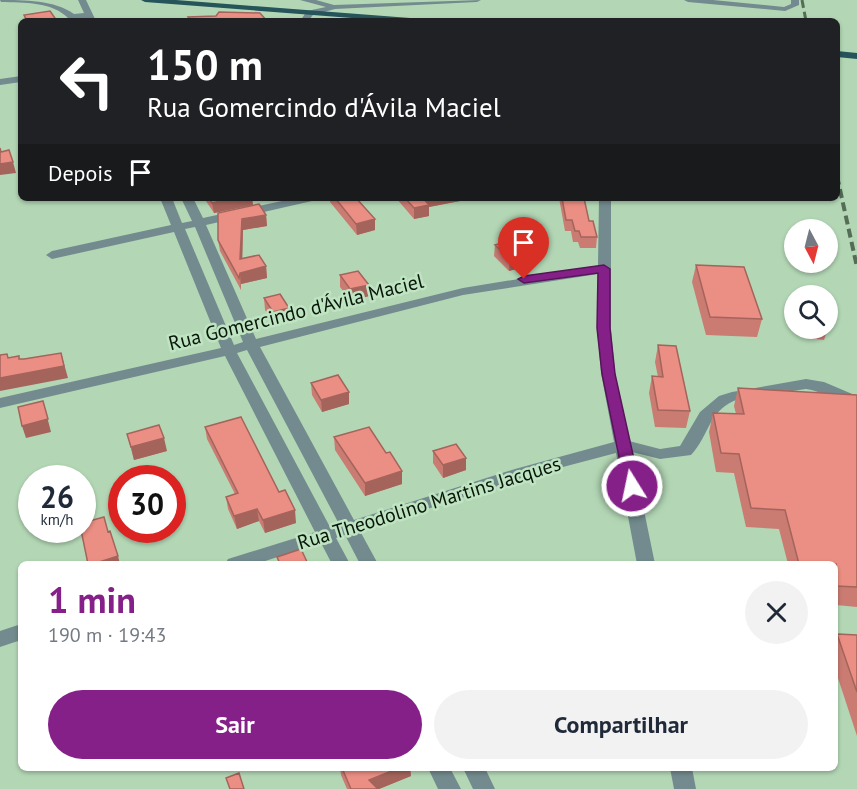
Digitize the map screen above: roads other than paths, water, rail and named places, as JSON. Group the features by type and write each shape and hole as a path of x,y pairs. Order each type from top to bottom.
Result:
{"main road":[{"path":"145,0 298,18"},
{"path":"840,54 857,56"}],"street":[{"path":"1,0 58,4 68,9 72,18"},
{"path":"82,0 90,18"},
{"path":"304,0 335,7"},
{"path":"309,18 335,7 388,2 477,0"},
{"path":"688,0 779,9 792,8 795,0"},
{"path":"0,82 18,79"},
{"path":"167,201 229,350 340,561"},
{"path":"188,201 251,344 368,561"},
{"path":"52,255 178,225 298,201"},
{"path":"605,201 603,328 608,374 645,561"},
{"name":"Rua Gomercindo d'Ávila Maciel","path":"0,403 229,350 455,293 547,274 604,269"},
{"path":"624,445 660,454 685,452 691,445 705,416 724,399 737,395 806,384 819,385 852,400"},
{"name":"Rua Theodolino Martins Jacques","path":"244,561 521,473 624,445"},
{"path":"0,639 18,633"},
{"path":"441,771 450,789"},
{"path":"475,771 484,789"},
{"path":"682,771 685,789"}],"railway":[{"path":"802,0 805,18"},
{"path":"840,190 857,267"}]}
